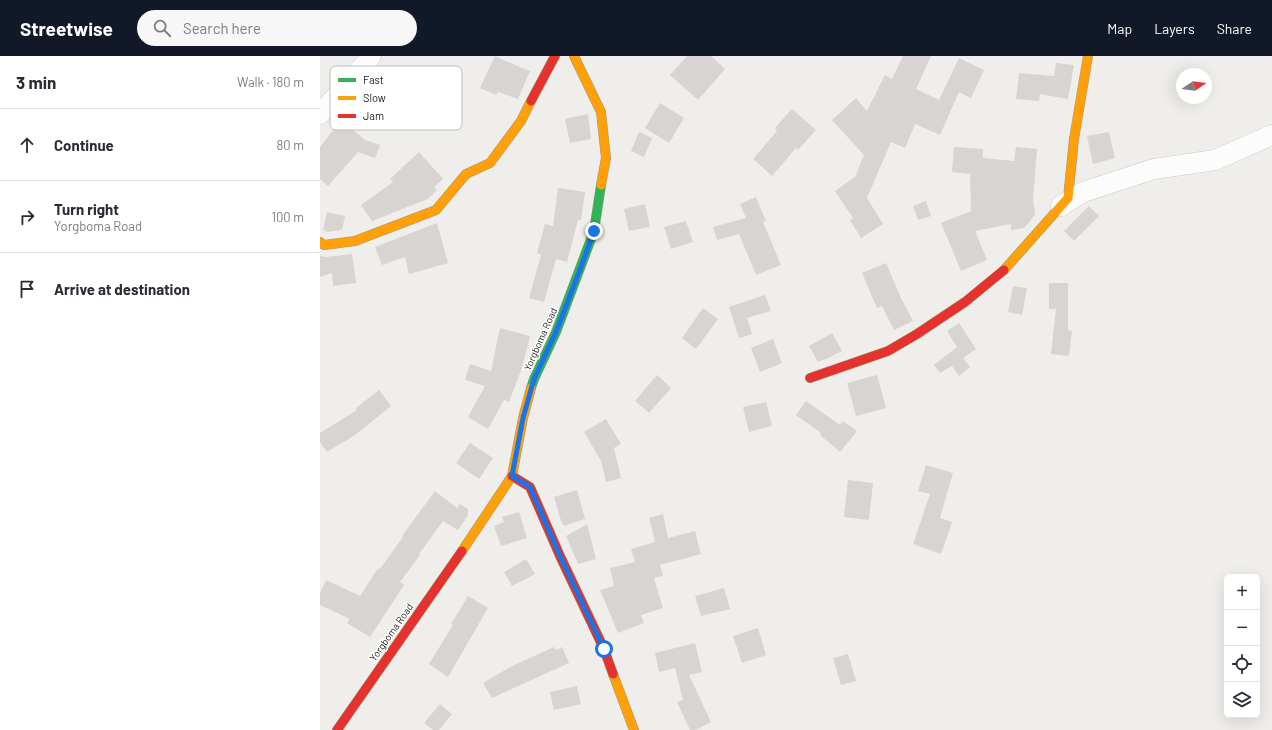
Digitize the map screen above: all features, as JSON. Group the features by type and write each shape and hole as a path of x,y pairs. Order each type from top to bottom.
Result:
{"street":[{"path":"363,66 371,56"},
{"path":"320,242 324,245 355,241 436,210 466,174 490,163 521,121 555,56"},
{"name":"Yorgboma Road","path":"337,730 488,513 512,476 523,418 534,379 556,332 594,231 605,165 606,158 601,112 574,56"},
{"path":"810,378 888,351 918,334 965,302 1008,266 1068,198 1074,139 1088,56"},
{"path":"320,114 330,103"},
{"path":"1061,206 1082,192 1154,169 1215,160 1272,135"},
{"path":"512,476 530,487 560,556 604,649 634,730"}],"building":[{"path":"495,56 530,71 518,99 498,92 496,95 480,88"},
{"path":"687,56 711,56 725,69 698,100 670,75"},
{"path":"903,56 931,56 916,89 939,100 959,58 984,70 971,98 959,92 940,135 915,124 905,148 891,142 867,198 883,224 861,238 850,220 853,218 835,191 855,177 864,155 832,120 856,98 867,111 885,75 892,79"},
{"path":"1056,63 1074,65 1068,99 1040,94 1039,101 1016,99 1019,73 1054,76"},
{"path":"660,103 684,118 669,143 645,128"},
{"path":"792,109 816,130 798,150 796,148 772,176 753,159 777,131 775,128"},
{"path":"588,114 591,139 570,143 565,119"},
{"path":"333,130 353,130 365,140 380,145 375,158 358,152 328,186 320,179 320,147"},
{"path":"639,132 652,138 644,157 631,151"},
{"path":"1109,132 1115,158 1093,164 1087,136"},
{"path":"954,147 983,149 983,158 1014,161 1016,147 1037,149 1033,199 1035,215 1024,228 1011,230 1011,224 975,231 987,260 961,271 941,223 971,211 970,174 952,172"},
{"path":"419,152 443,179 434,187 437,190 428,199 372,221 361,205 393,182 390,179"},
{"path":"558,188 585,192 581,220 578,220 567,262 556,259 544,302 529,298 541,255 537,253 545,224 553,226"},
{"path":"756,197 766,221 763,222 781,265 756,275 739,234 717,240 713,227 746,218 740,204"},
{"path":"926,201 931,216 918,220 913,206"},
{"path":"645,204 650,227 629,231 624,209"},
{"path":"1089,206 1099,216 1074,241 1064,231"},
{"path":"327,212 345,216 342,230 327,232 323,230"},
{"path":"686,221 693,242 671,249 664,227"},
{"path":"437,223 448,263 409,274 405,257 382,265 375,247"},
{"path":"352,254 356,283 333,286 332,273 320,277 320,256 326,257"},
{"path":"886,263 913,321 894,330 882,306 877,308 862,273"},
{"path":"1049,283 1068,283 1068,330 1072,331 1069,356 1051,354 1056,309 1049,309"},
{"path":"1013,286 1027,288 1022,315 1008,312"},
{"path":"765,295 771,311 747,318 752,334 739,338 729,307"},
{"path":"703,308 718,319 696,349 682,338"},
{"path":"959,323 976,349 963,358 970,367 959,376 952,366 940,373 934,365 957,347 947,331"},
{"path":"500,328 530,336 522,368 509,402 504,400 488,429 468,417 485,386 465,380 470,364 491,371"},
{"path":"832,333 842,351 818,362 809,346"},
{"path":"773,339 782,363 760,372 751,348"},
{"path":"657,375 671,388 649,413 635,401"},
{"path":"877,375 886,408 856,416 847,383"},
{"path":"379,390 391,406 355,435 327,452 320,442 320,433 357,410 356,408"},
{"path":"806,401 840,425 843,421 857,431 840,452 820,435 821,433 796,415"},
{"path":"766,402 772,426 749,432 743,407"},
{"path":"606,419 621,444 614,448 621,478 606,482 601,461 584,432"},
{"path":"470,443 493,458 479,479 456,463"},
{"path":"926,465 953,473 940,518 952,522 941,554 913,544 930,494 918,491"},
{"path":"848,480 873,483 869,520 844,517"},
{"path":"577,490 585,519 564,526 562,524 554,497"},
{"path":"435,491 457,508 460,504 468,509 468,515 458,530 443,521 400,582 404,585 370,637 347,623 350,619 320,605 320,593 326,580 360,596 378,568 380,569"},
{"path":"519,512 527,538 501,546 494,526 504,522 502,517"},
{"path":"663,514 668,538 695,531 701,554 660,565 663,576 654,578 663,608 641,615 644,623 618,633 600,590 614,586 610,568 635,562 631,549 655,542 649,518"},
{"path":"587,524 596,559 578,564 566,536"},
{"path":"526,559 535,574 512,586 504,572"},
{"path":"724,588 730,609 701,616 695,596"},
{"path":"468,596 488,608 448,677 429,664 453,625 451,624"},
{"path":"758,628 766,655 742,663 733,636"},
{"path":"695,643 702,672 689,675 711,722 695,730 690,730 677,702 683,700 675,668 659,672 655,653"},
{"path":"554,647 556,650 562,647 569,663 492,698 483,683 512,666"},
{"path":"848,654 856,681 841,685 833,658"},
{"path":"577,686 581,704 554,710 550,692"},
{"path":"440,704 452,714 439,730 433,730 424,723"}],"traffic: fast":[{"path":"531,388 556,332 594,231 601,185"}],"traffic: slow":[{"path":"574,56 601,112 606,158 601,185"},
{"path":"1004,270 1068,198 1074,139 1088,56"},
{"path":"320,242 324,245 355,241 436,210 466,174 490,163 521,121 531,101"},
{"path":"462,551 512,476 523,418 531,388"},
{"path":"613,674 634,730"}],"traffic: jam":[{"path":"531,101 555,56"},
{"path":"810,378 888,351 917,334 965,302 1004,270"},
{"path":"512,476 530,487 560,556 604,649 613,674"},
{"path":"337,730 462,551"}],"route":[{"path":"594,231 556,332 534,379 523,418 512,476 530,487 560,556 604,649"}]}
